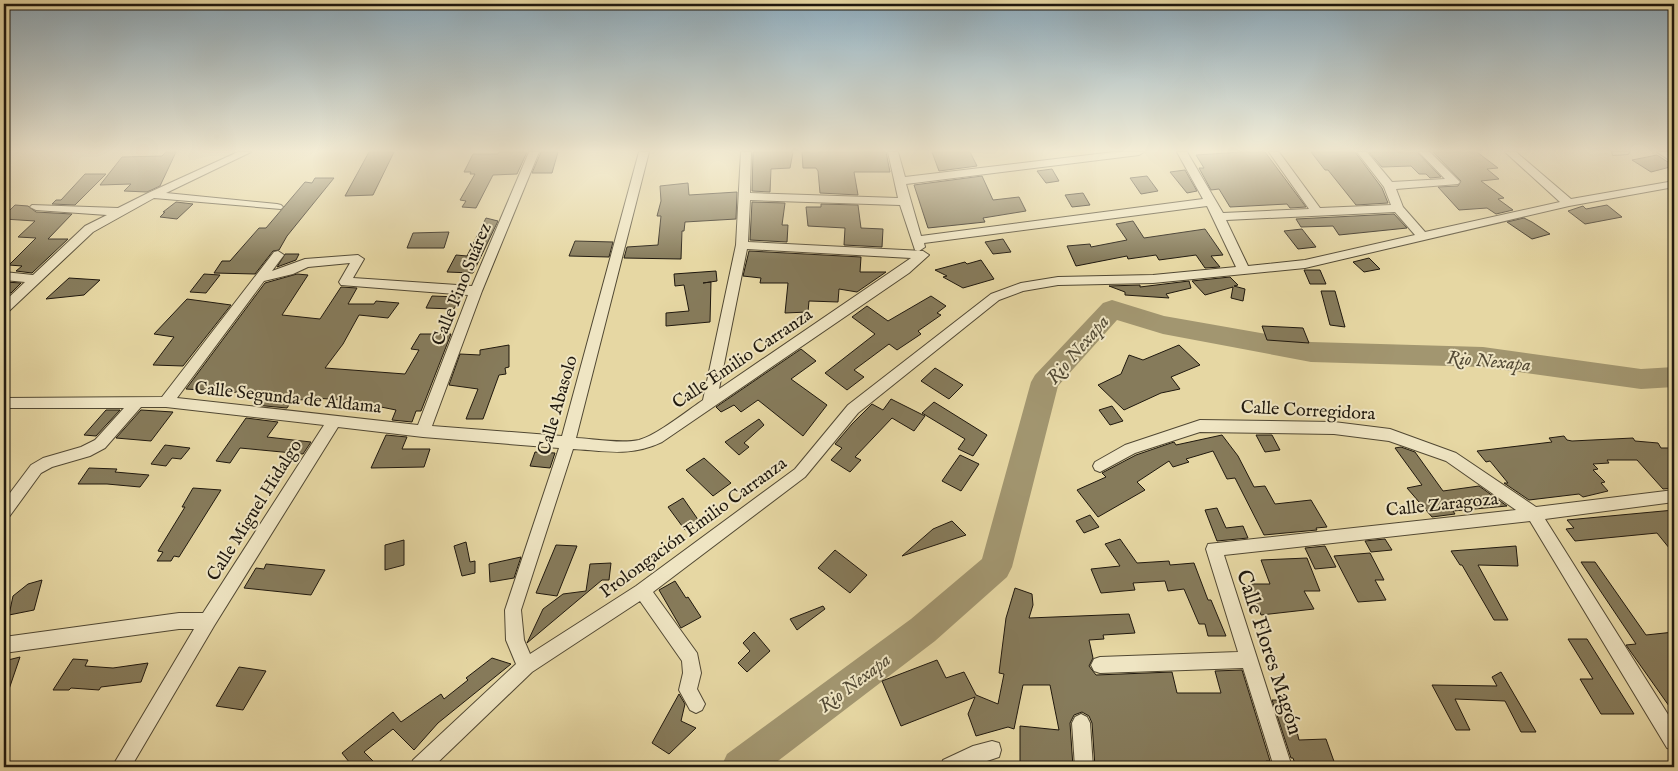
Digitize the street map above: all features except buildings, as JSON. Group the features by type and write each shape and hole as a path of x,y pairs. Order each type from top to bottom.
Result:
{"street":[{"path":"4,309 89,229 167,188"},
{"name":"Calle Pino Suárez","path":"423,431 476,291 519,188"},
{"name":"Calle Abasolo","path":"526,666 515,640 513,610 568,442 635,188"},
{"path":"709,404 742,245 744,188"},
{"path":"742,245 922,255 904,202 902,188"},
{"path":"1201,188 1219,217 1243,269 1305,264 1569,203 1652,188"},
{"path":"1300,188 1318,212"},
{"path":"1390,188 1398,208 1422,236"},
{"path":"1552,188 1569,203"},
{"path":"152,195 277,206"},
{"path":"744,196 904,202"},
{"path":"916,240 1209,202"},
{"path":"36,207 120,212"},
{"path":"1219,217 1398,208"},
{"path":"166,402 278,255"},
{"name":"Calle Emilio Carranza","path":"568,442 624,447 642,445 709,404 905,270 922,255"},
{"path":"262,278 289,271 305,263 358,259 345,282 476,291"},
{"name":"Prolongación Emilio Carranza","path":"420,767 526,666 642,591 800,474 853,409 996,297 1021,287 1058,281 1154,279 1243,269"},
{"path":"4,276 37,279"},
{"name":"Calle Segunda de Aldama","path":"4,403 166,402 423,431 568,442"},
{"path":"4,512 36,469 48,462 85,452 100,444 137,403"},
{"name":"Calle Miguel Hidalgo","path":"121,767 208,621 334,420"},
{"name":"Calle Corregidora","path":"1100,466 1130,449 1200,426 1334,428 1390,435 1451,457 1534,514 1674,742"},
{"name":"Calle Zaragoza","path":"1214,549 1534,514 1674,496"},
{"name":"Calle Flores Magón","path":"1214,549 1283,767"},
{"path":"642,591 691,659 692,673 688,690 696,704"},
{"path":"4,645 179,621 208,621"},
{"path":"1100,665 1248,660"},
{"path":"1081,723 1084,767"},
{"path":"955,766 973,755 992,750"}],"waterway":[{"name":"Rio Nexapa","path":"740,767 923,630 996,567 1045,382 1112,309 1163,325 1311,352 1483,357 1641,379 1674,377"}]}
